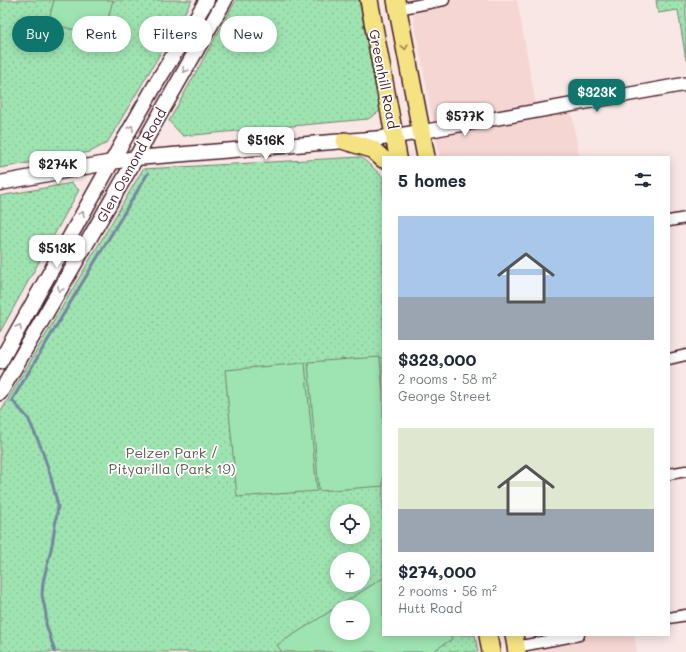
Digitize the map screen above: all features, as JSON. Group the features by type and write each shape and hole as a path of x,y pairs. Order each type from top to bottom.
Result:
{"highway":[{"path":"370,7 397,4"},
{"name":"Greenhill Road","path":"397,4 426,156"},
{"name":"Greenhill Road","path":"370,7 398,156"},
{"path":"345,141 372,149 382,158"},
{"path":"488,636 491,652"}],"main road":[{"name":"Glen Osmond Road","path":"0,362 157,82 207,0"},
{"name":"Glen Osmond Road","path":"0,393 136,158 225,0"},
{"path":"0,183 136,158 395,137 421,132"}],"street":[{"path":"397,4 444,0"},
{"path":"421,132 686,84"},
{"path":"670,221 686,218"},
{"path":"670,359 686,356"},
{"path":"670,474 686,471"},
{"path":"670,618 686,615"},
{"path":"516,645 573,636"}],"shaded area":[{"path":"410,0 517,0 536,105 571,109 579,156 440,156"},
{"path":"531,636 634,636 637,652 535,652"}],"green space":[{"path":"0,0 192,0 182,16 139,16 139,52 161,52 107,143 90,152 0,168"},
{"path":"54,0 113,0 109,16 72,16 72,29 64,27 64,16 50,16"},
{"path":"236,0 359,0 380,111 368,119 183,136 169,121 207,52 212,52 212,43 220,29 220,52 277,52 277,16 227,16"},
{"path":"656,0 686,0 686,60 678,10 658,13"},
{"name":"Pelzer Park / Pityarilla (Park 19)","path":"361,157 382,176 382,636 475,636 478,652 0,652 0,413 143,169"},
{"path":"72,183 79,190 0,332 0,196"},
{"path":"380,357 382,382 382,486 319,491 308,362"},
{"path":"305,363 317,491 237,497 225,370"},
{"path":"382,579 382,636 450,636 452,639 432,652 282,652 277,645 330,611 330,640 370,640 370,600 348,600 361,592 370,592 370,586"}],"waterway":[{"path":"55,652 46,624 46,614 42,595 43,582 52,545 58,506 41,447 28,418 12,400 148,173"}]}
